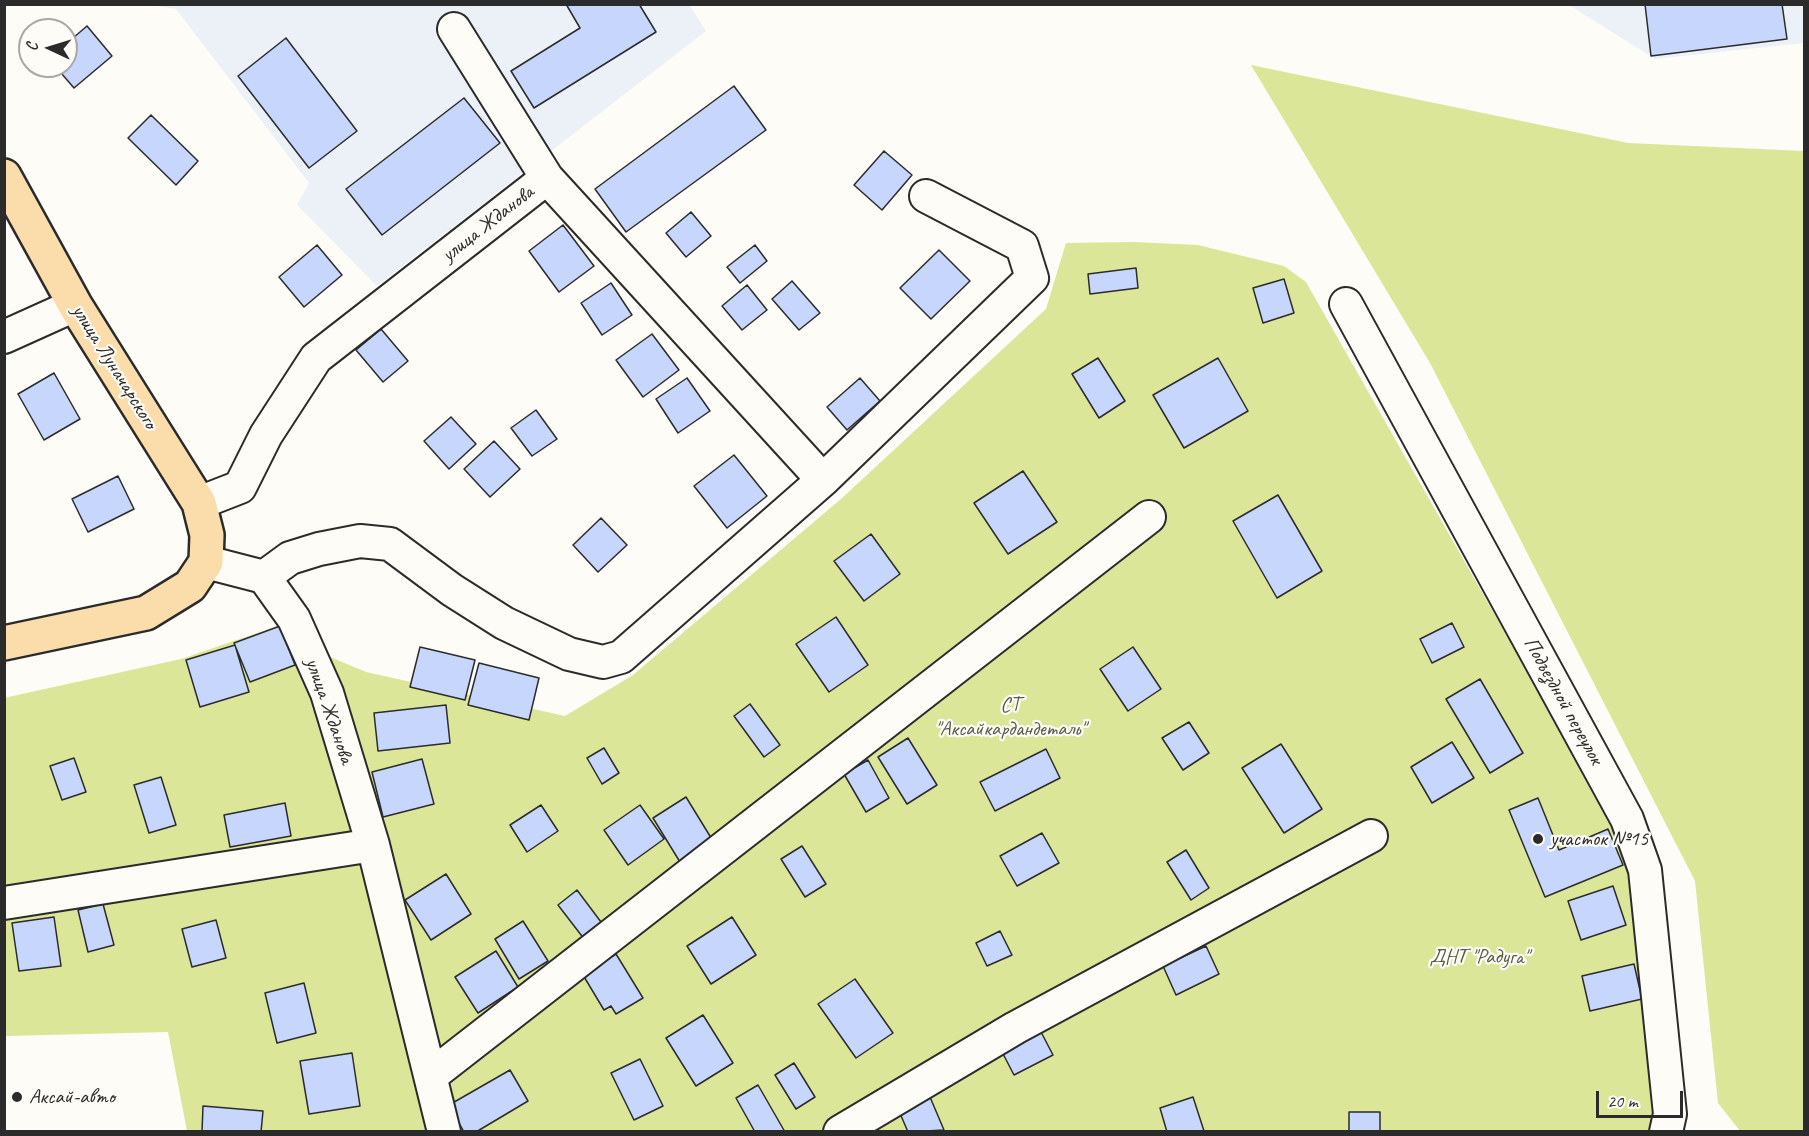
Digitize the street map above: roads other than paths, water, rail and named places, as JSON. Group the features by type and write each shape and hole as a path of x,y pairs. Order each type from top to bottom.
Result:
{"main road":[{"name":"улица Луначарского","path":"4,176 75,305 200,503 207,536 206,562"},
{"path":"4,643 146,613 190,586 206,562"}],"street":[{"path":"454,29 547,178"},
{"name":"улица Жданова","path":"200,503 240,487 266,435 316,358 547,178 823,480"},
{"path":"206,562 264,578 290,558 319,549 360,541 390,544 452,590 504,623 569,654 603,662 621,657 823,480 1032,278 1022,246 926,196"},
{"name":"Подъездной переулок","path":"1346,304 1627,819 1645,870 1670,1114 1666,1131"},
{"path":"4,337 75,305"},
{"path":"432,1076 1149,517"},
{"name":"улица Жданова","path":"264,578 294,619 327,693 373,845 444,1131"},
{"path":"840,1131 1016,1028 1371,836"},
{"path":"4,903 373,845"}],"place":[{"name":"участок №15","path":"1538,839"},
{"name":"Аксай-авто","path":"17,1097"}],"park label":[{"name":"СТ \"Аксайкардандеталь\"","path":"1010,717"},
{"name":"ДНТ \"Радуга\"","path":"1479,957"}]}
